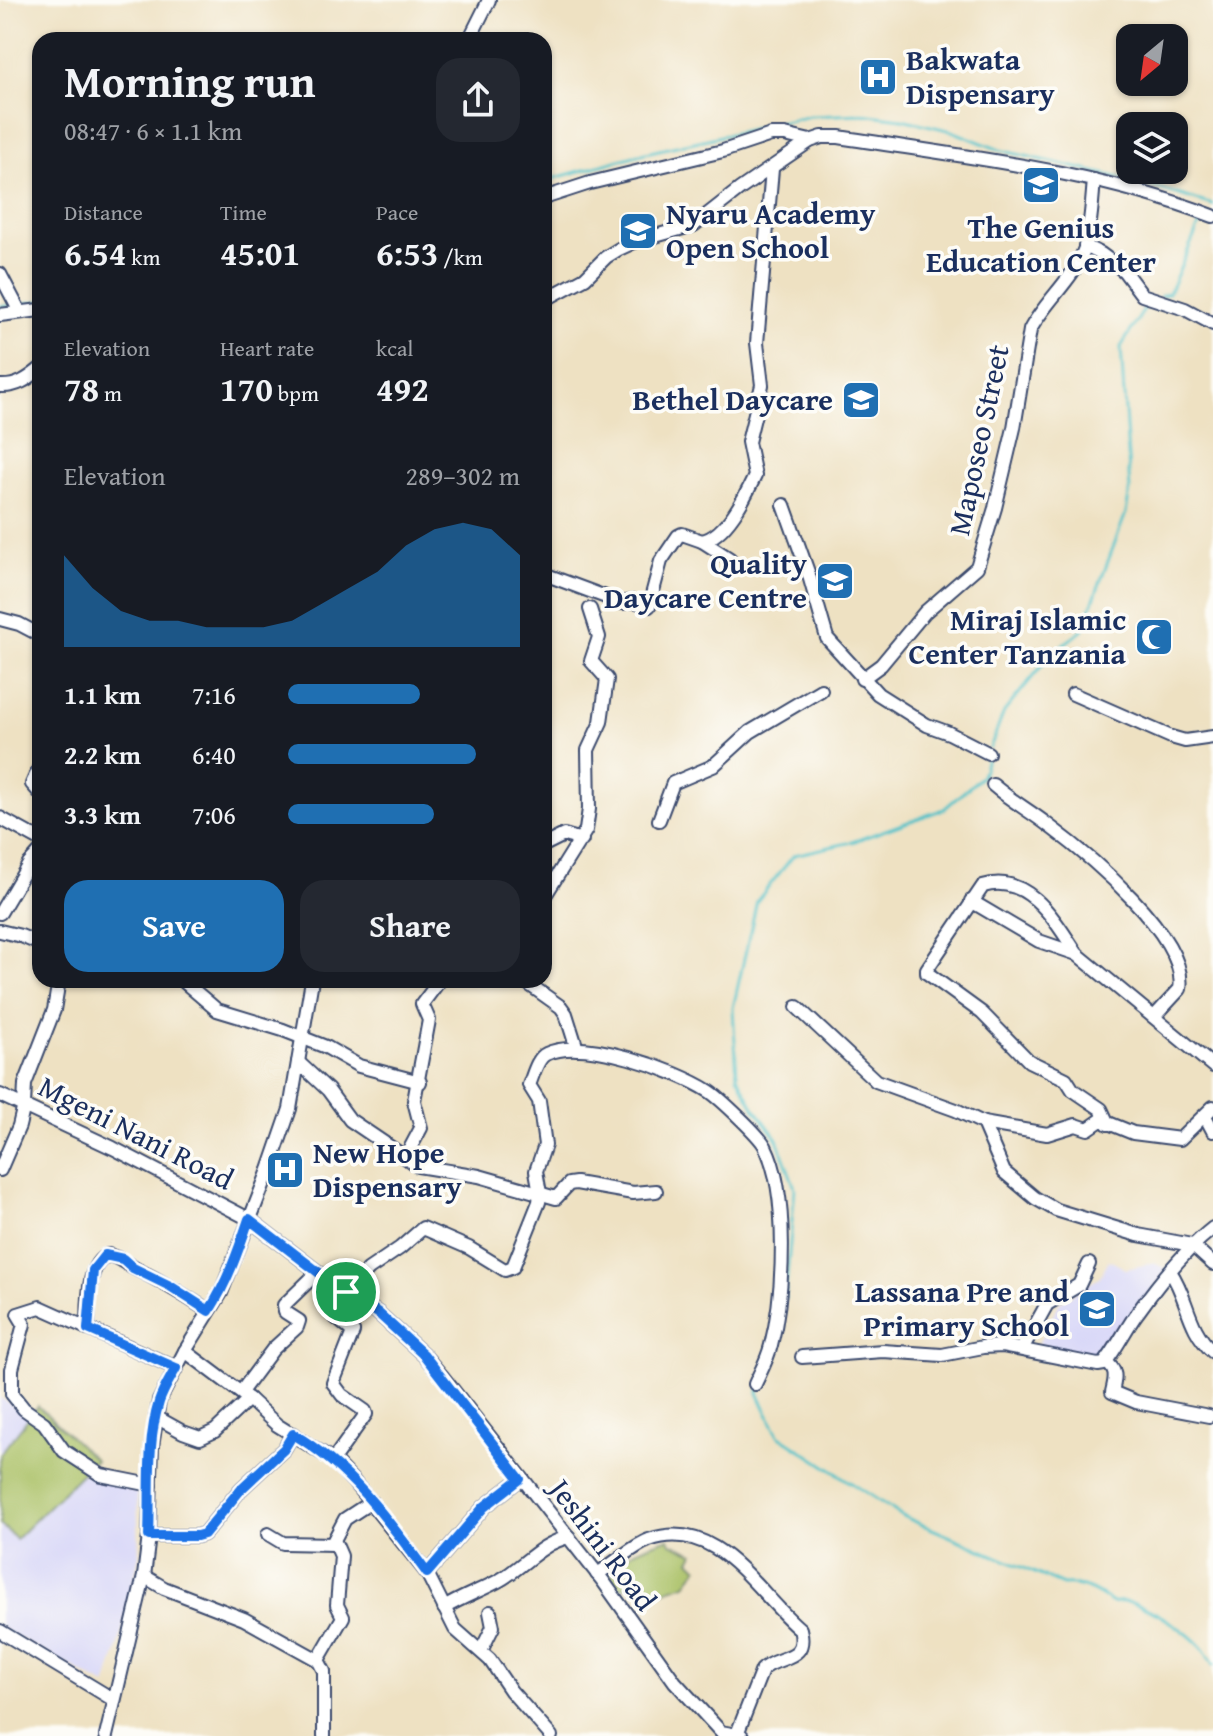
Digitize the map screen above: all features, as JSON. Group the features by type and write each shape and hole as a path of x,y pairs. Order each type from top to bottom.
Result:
{"street":[{"path":"473,32 489,0"},
{"path":"552,195 590,183 723,151 771,135 810,141"},
{"path":"552,296 585,278 619,249 694,225 740,189 810,141 822,137 839,137 1050,170 1184,205 1213,216"},
{"path":"702,541 710,540 725,525 755,476 748,442 762,385 757,343 772,169"},
{"name":"Maposeo Street","path":"862,679 881,665 925,612 977,567 1014,428 1030,330 1085,246 1094,180"},
{"path":"1085,246 1124,271 1146,297 1185,309 1213,324"},
{"path":"0,274 20,312"},
{"path":"0,315 32,311"},
{"path":"0,386 11,386 32,375"},
{"path":"784,505 827,638 878,694 927,725 988,753"},
{"path":"552,577 622,603 634,601 649,606 661,561 675,538 682,534 702,541 730,559"},
{"path":"552,885 582,840 589,809 588,750 601,722 607,679 591,661 599,637 590,609"},
{"path":"0,619 32,631"},
{"path":"659,820 673,783 713,766 750,732 821,690"},
{"path":"1073,694 1171,737 1185,741 1213,737"},
{"path":"993,785 1052,828 1124,891 1173,949 1181,968 1180,989 1175,998 1154,1017"},
{"path":"0,818 32,836"},
{"path":"552,841 564,835 582,840"},
{"path":"0,913 32,861"},
{"path":"1108,1124 1101,1109 1073,1090 1066,1079 1029,1061 982,1013 927,973 941,945 980,888 987,884 1000,883 1024,889 1032,895 1077,954 1213,1066"},
{"path":"971,901 1039,941 1077,954"},
{"path":"0,931 32,941"},
{"path":"0,1170 24,1105 25,1084 54,1010 58,988"},
{"path":"191,988 217,1010 266,1024 326,1047 359,1066 420,1082"},
{"path":"106,1736 144,1576 149,1536 152,1447 159,1401 221,1293 238,1253 290,1109 311,988"},
{"path":"405,1158 421,1128 414,1101 420,1082 429,1020 422,1004 434,988"},
{"path":"534,988 566,1014 577,1049"},
{"path":"797,1007 876,1081 983,1123 1047,1134 1076,1125 1088,1129 1101,1120 1133,1133 1180,1139 1209,1111"},
{"path":"333,1460 366,1412 342,1395 333,1383 353,1332 334,1316 346,1292 378,1260 400,1248 423,1228 469,1248 497,1266 513,1267 540,1193 536,1171 545,1145 539,1101 529,1085 543,1055 596,1049 690,1080 718,1097 764,1144 778,1186 780,1277 777,1317 770,1348 755,1384"},
{"path":"298,1062 328,1090 350,1120 420,1167 470,1174 558,1197 569,1184 576,1183 633,1193 656,1191"},
{"name":"Mgeni Nani Road","path":"0,1095 167,1175 249,1219"},
{"path":"1209,1111 1213,1131"},
{"path":"983,1123 1004,1172 1050,1207 1138,1235 1192,1245 1213,1264"},
{"name":"Jeshini Road","path":"249,1219 378,1313 424,1355 569,1537 675,1682 721,1734 740,1735"},
{"path":"802,1357 883,1351 942,1355 983,1347 1022,1349 1098,1365 1106,1362 1138,1312 1170,1271 1192,1245 1213,1228"},
{"path":"88,1329 93,1270 101,1258 108,1255 125,1260 133,1268 160,1280 209,1311"},
{"path":"1022,1349 1047,1304 1079,1285 1089,1264"},
{"path":"1170,1271 1194,1331 1213,1352"},
{"path":"156,1417 183,1432 202,1438 215,1431 245,1395 273,1349 297,1327 299,1321 285,1312 284,1305 318,1272"},
{"path":"151,1485 101,1475 64,1451 44,1423 24,1409 12,1394 12,1369 24,1324 19,1312 40,1307 176,1368"},
{"path":"185,1351 245,1395 277,1425 333,1460 427,1573 455,1629 481,1651 551,1736"},
{"path":"1106,1362 1115,1371 1112,1392 1136,1402 1209,1416"},
{"path":"149,1536 204,1534 241,1489 284,1449 293,1434"},
{"path":"427,1573 484,1507 520,1479"},
{"path":"318,1660 343,1617 337,1605 341,1556 335,1538 345,1519 371,1502"},
{"path":"268,1534 283,1543 335,1544"},
{"path":"597,1574 646,1541 677,1534 700,1538 721,1550 800,1629 802,1641 796,1653 762,1670 740,1735"},
{"path":"444,1608 498,1581 547,1544 569,1537"},
{"path":"144,1576 164,1588 244,1619 318,1660 324,1671 324,1736"},
{"path":"481,1651 493,1627 490,1612"},
{"path":"0,1631 114,1700"}],"shaded area":[{"name":"Lassana Pre and Primary School","path":"1109,1260 1126,1269 1153,1263 1167,1269 1098,1361 1038,1344 1060,1302 1099,1278"},
{"path":"0,1398 32,1416 0,1455"},
{"path":"83,1473 137,1493 139,1555 106,1686 0,1627 0,1526 16,1540"}],"green space":[{"path":"38,1406 95,1460 16,1539 0,1524 0,1454"},
{"path":"669,1538 671,1543 694,1553 690,1560 698,1568 686,1584 659,1593 645,1585 636,1590 630,1584 616,1591 611,1580 617,1563 637,1550"}],"waterway":[{"path":"552,179 641,154 810,116 862,114 902,119 952,131 1000,150 1134,181 1213,205"},
{"path":"1161,296 1169,293 1201,221"},
{"path":"20,304 32,302"},
{"path":"990,748 1004,712 1054,651 1082,631 1126,513 1130,490 1121,347 1148,303"},
{"path":"0,306 12,305"},
{"path":"785,1298 795,1188 777,1139 737,1076 733,1008 757,901 794,855 852,842 944,809 982,776 988,755"},
{"path":"760,1387 758,1393 778,1435 902,1516 1063,1585 1084,1587 1113,1603 1123,1602 1147,1609 1195,1641 1213,1665"}],"place":[{"name":"Bakwata Dispensary","path":"878,77"},
{"name":"The Genius Education Center","path":"1041,185"},
{"name":"Nyaru Academy Open School","path":"638,231"},
{"name":"Bethel Daycare","path":"861,400"},
{"name":"Quality Daycare Centre","path":"835,581"},
{"name":"Miraj Islamic Center Tanzania","path":"1154,637"},
{"name":"New Hope Dispensary","path":"285,1170"},
{"name":"Lassana Pre and Primary School","path":"1097,1309"}],"route":[{"path":"249,1219 346,1292 378,1313 424,1355 520,1479 484,1507 427,1573 333,1460 293,1434 284,1449 241,1489 204,1534 149,1536 156,1417 159,1401 176,1368 88,1329 93,1270 102,1256 127,1261 133,1268 149,1274 209,1311 221,1293 249,1219"}]}
